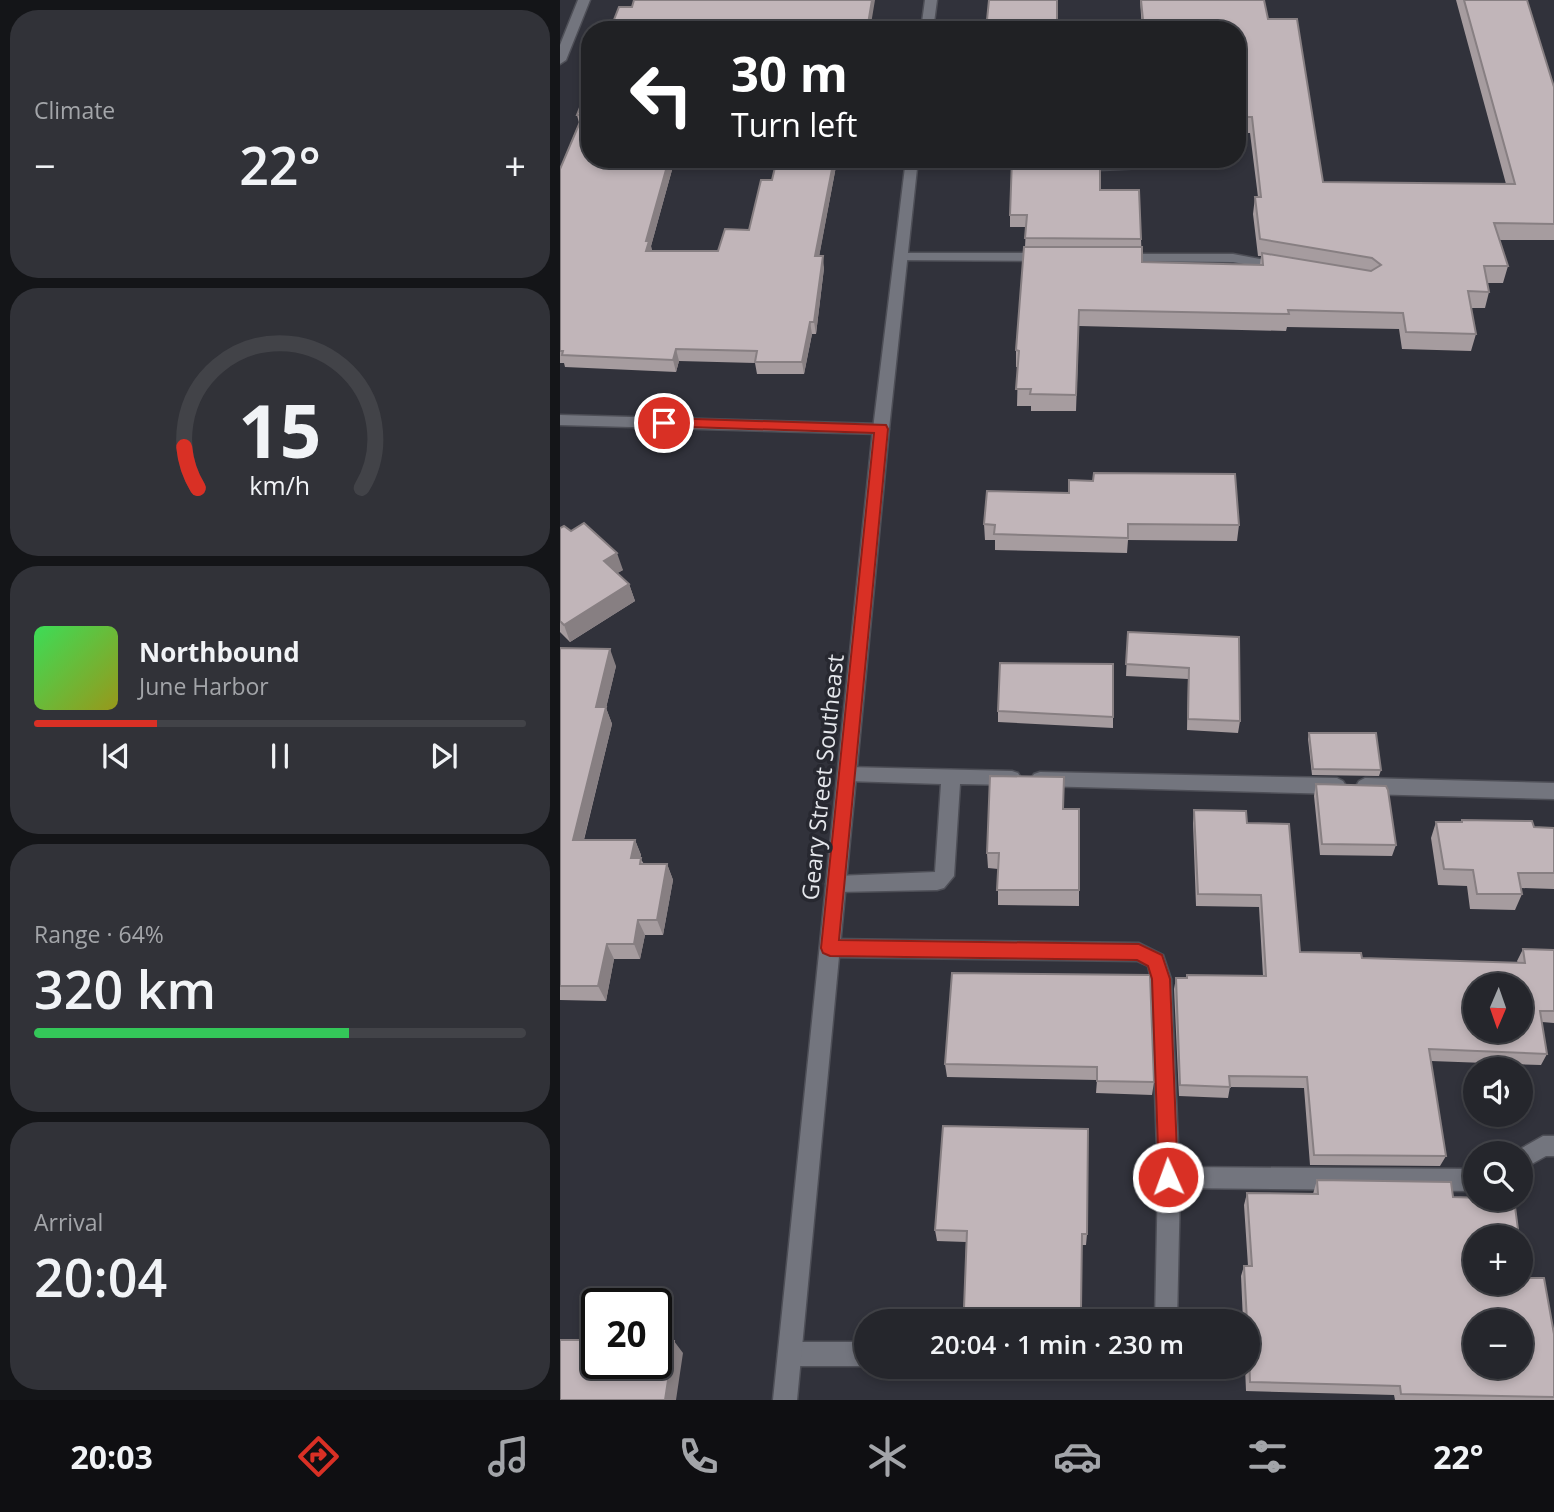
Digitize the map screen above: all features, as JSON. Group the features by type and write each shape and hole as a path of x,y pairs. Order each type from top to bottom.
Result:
{"main road":[{"path":"560,60 584,0"},
{"path":"928,21 931,0"},
{"name":"Geary Street Southeast","path":"785,1400 881,429 911,168"},
{"path":"901,257 1063,257"},
{"path":"1104,258 1233,258 1300,270"},
{"path":"560,420 881,429"},
{"path":"847,774 1554,790"},
{"path":"836,884 937,882 944,876 951,777"},
{"path":"830,948 1139,952 1156,961 1161,979 1168,1177 1167,1309"},
{"path":"1533,1152 1543,1146 1554,1146"},
{"path":"1168,1177 1463,1180"},
{"path":"790,1354 854,1354"}],"building":[{"path":"634,0 872,0 868,21 614,21 619,7 632,7"},
{"path":"989,0 1057,0 1057,21 987,21"},
{"path":"1141,0 1264,0 1268,19 1297,19 1323,182 1515,184 1464,0 1527,0 1554,87 1554,224 1494,223 1508,266 1484,266 1489,292 1468,291 1476,334 1406,332 1403,313 1079,310 1076,395 1030,394 1031,389 1016,389 1019,351 1016,350 1024,247 1142,247 1142,262 1263,265 1262,253 1371,271 1381,265 1372,258 1260,239 1255,197 1261,197 1252,117 1246,117 1246,21 1143,21"},
{"path":"581,120 581,168 666,168 646,241 649,241 646,251 718,251 725,229 749,230 761,180 772,180 775,168 832,168 815,256 823,256 814,322 810,322 802,362 755,362 757,351 676,349 673,360 562,355 560,169"},
{"path":"1012,168 1100,168 1100,190 1139,190 1141,239 1025,238 1027,215 1010,215"},
{"path":"1094,473 1235,474 1239,525 1128,524 1128,538 994,534 995,525 984,524 987,491 1069,493 1069,480 1093,481"},
{"path":"584,523 617,553 604,561 629,584 564,625 560,621 560,528 564,526 571,531"},
{"path":"1128,632 1239,637 1240,721 1188,719 1189,668 1126,664"},
{"path":"560,648 610,649 596,707 606,707 573,840 635,840 631,858 641,858 640,864 667,864 657,920 638,920 634,944 607,944 598,986 560,986"},
{"path":"1000,663 1113,664 1113,717 998,711"},
{"path":"1309,733 1376,733 1381,770 1313,769"},
{"path":"990,776 1064,777 1063,809 1079,809 1079,890 997,890 999,853 987,853"},
{"path":"1316,784 1386,786 1396,845 1322,844"},
{"path":"1194,810 1246,811 1247,823 1289,824 1300,952 1361,953 1362,958 1525,963 1523,949 1554,950 1554,1011 1540,1011 1547,1054 1429,1049 1446,1156 1314,1155 1307,1077 1229,1076 1230,1087 1180,1085 1176,978 1187,978 1187,975 1266,976 1261,895 1198,894"},
{"path":"1532,821 1534,827 1554,828 1554,873 1518,873 1522,894 1477,894 1473,870 1444,869 1436,822"},
{"path":"952,973 1150,975 1154,1082 1097,1081 1097,1067 945,1064"},
{"path":"943,1126 1088,1129 1087,1234 1082,1234 1081,1309 964,1308 967,1231 935,1230"},
{"path":"1317,1180 1451,1182 1453,1197 1463,1197 1463,1211 1516,1211 1517,1225 1463,1225 1463,1295 1533,1295 1533,1278 1544,1278 1554,1334 1554,1397 1401,1394 1400,1386 1250,1382 1250,1379 1260,1379 1260,1309 1246,1309 1244,1266 1252,1266 1247,1193 1318,1194"},
{"path":"560,1340 581,1340 581,1379 668,1379 665,1400 560,1400"}],"route":[{"path":"664,423 881,429 830,948 1139,952 1156,961 1161,979 1168,1177"}]}
